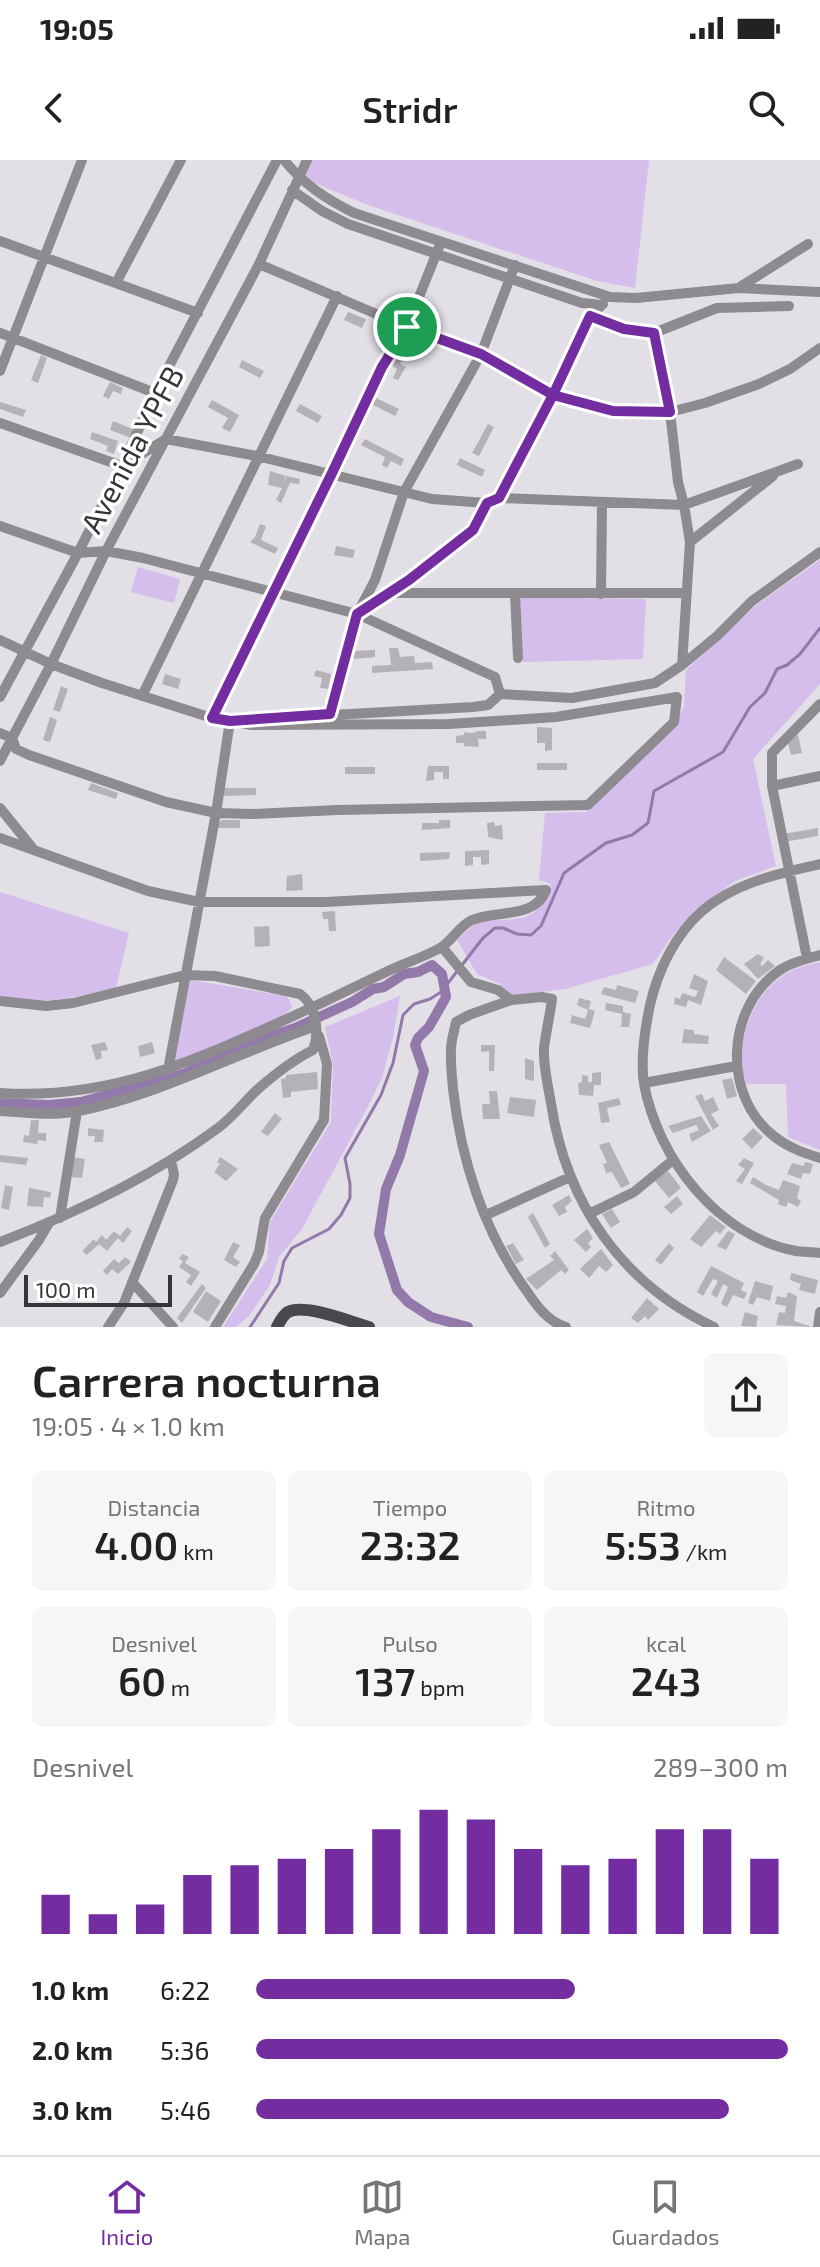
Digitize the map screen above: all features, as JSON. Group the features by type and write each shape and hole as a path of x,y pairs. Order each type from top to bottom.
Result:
{"main road":[{"path":"277,1327 285,1314 293,1310 321,1313 369,1327"}],"street":[{"path":"0,371 82,160"},
{"path":"116,283 181,160"},
{"name":"Avenida YPFB","path":"0,697 78,553 155,393 277,160"},
{"path":"284,160 298,178 328,200 354,213 515,265 606,301"},
{"name":"Avenida YPFB","path":"0,761 106,551 259,264 307,160"},
{"path":"292,190 348,224 582,303 739,288 820,292"},
{"path":"0,241 198,313"},
{"path":"212,718 382,367 407,327 441,242"},
{"path":"739,288 808,244"},
{"path":"259,264 407,327 481,354 553,395 613,411 670,412 759,384 790,369 820,348"},
{"path":"330,714 357,614 375,580 404,492 481,354 515,265"},
{"path":"142,696 337,296"},
{"path":"499,498 590,316 606,301"},
{"path":"590,316 624,329 654,333 717,308 789,306"},
{"path":"0,333 155,393"},
{"path":"654,333 690,542 682,665"},
{"path":"0,423 122,466 166,439 257,456 432,499 487,503 499,498 684,505 798,464"},
{"path":"690,542 781,470"},
{"path":"601,594 602,502"},
{"path":"357,614 431,564 473,530 487,503"},
{"path":"0,526 78,553 106,551 274,590 357,614 495,677 500,694"},
{"path":"230,721 473,707 488,705 500,694 572,698 655,683 717,636 752,601 820,552"},
{"path":"389,593 687,593"},
{"path":"515,594 518,658"},
{"path":"0,640 51,664 142,696 212,718 264,725 449,724 556,717 677,697 674,722 588,805 216,813 166,802 29,755 16,749 12,738 0,733"},
{"path":"807,958 772,786 772,753 820,704"},
{"path":"168,1070 230,721"},
{"path":"772,786 820,776"},
{"path":"0,808 36,853"},
{"path":"0,838 148,891 199,902 326,902 546,890 543,898 533,907 486,915 468,922 442,947 314,1017 227,1060 159,1088 77,1111 0,1111"},
{"path":"820,864 743,885 721,896 684,931 670,950 653,993 645,1038 644,1083 655,1122 673,1160 707,1202 730,1221 761,1239 795,1251 820,1253"},
{"path":"442,947 471,982 498,990 511,1000"},
{"path":"820,955 789,964 759,990 740,1031 736,1066 745,1097 760,1123 787,1146 820,1158"},
{"path":"0,1001 46,1006 73,1003 185,975 215,976 300,994 308,1000 327,1064 324,1120 265,1218 254,1264 215,1327"},
{"path":"562,1326 547,1317 515,1274 471,1179 461,1143 453,1081 452,1040 456,1022 511,1000 552,999 544,1051 557,1139 570,1177 589,1214 612,1249 649,1287 714,1327"},
{"path":"0,1093 68,1093 168,1070 314,1017"},
{"path":"0,1242 60,1218 171,1161 221,1126 259,1088 313,1050 316,1045 314,1017"},
{"path":"644,1083 736,1066"},
{"path":"60,1218 77,1111"},
{"path":"589,1214 634,1192 673,1160"},
{"path":"108,1327 124,1303 173,1180 171,1161"},
{"path":"486,1215 570,1177"},
{"path":"0,1293 49,1223"},
{"path":"132,1282 173,1327"},
{"path":"818,1327 820,1312"}],"shaded area":[{"path":"312,160 649,160 635,288 597,281 368,205 302,178"},
{"path":"820,560 820,684 753,759 776,866 735,881 695,910 653,964 565,989 511,996 500,984 477,974 457,940 476,924 519,919 534,912 549,890 551,884 539,880 545,813 586,812 676,722 684,707 686,670 759,603"},
{"path":"138,567 180,579 174,603 131,592"},
{"path":"519,597 646,599 643,659 523,662"},
{"path":"0,892 129,933 116,988 41,1001 0,998"},
{"path":"820,962 820,1150 788,1137 786,1084 746,1084 742,1055 743,1040 752,1012 769,987 789,972"},
{"path":"190,980 286,996 292,1007 284,1016 179,1062 174,1060"},
{"path":"400,996 382,1078 366,1110 302,1229 279,1257 270,1285 249,1316 236,1327 223,1327 267,1259 270,1222 331,1122 333,1065 325,1027"}],"building":[{"path":"348,312 366,319 362,328 344,320"},
{"path":"400,348 406,351 400,364 406,367 398,380 393,378 397,369 391,365"},
{"path":"41,355 47,358 38,383 31,380"},
{"path":"242,360 264,371 260,378 239,367"},
{"path":"110,382 123,388 121,394 113,391 109,399 103,396"},
{"path":"374,397 399,409 395,416 371,404"},
{"path":"212,400 239,415 230,432 222,428 228,418 208,407"},
{"path":"0,402 26,410 23,417 0,409"},
{"path":"300,404 322,416 318,423 296,411"},
{"path":"113,421 135,430 131,438 110,430"},
{"path":"488,424 494,427 479,456 472,453"},
{"path":"92,432 118,441 114,454 106,451 108,446 90,439"},
{"path":"365,439 404,459 401,466 391,461 387,468 382,465 385,457 361,445"},
{"path":"460,458 485,470 482,477 457,465"},
{"path":"270,471 286,476 283,484 287,476 300,479 299,484 290,483 281,503 276,500 282,488 268,485"},
{"path":"260,524 266,526 261,540 278,548 275,554 250,542"},
{"path":"336,546 355,550 353,558 334,555"},
{"path":"389,648 398,648 400,657 414,656 415,663 432,662 433,669 372,673 372,666 391,665"},
{"path":"375,650 375,657 354,659 352,651"},
{"path":"316,670 331,674 328,689 320,688 322,678 314,676"},
{"path":"165,674 181,679 178,689 162,684"},
{"path":"61,686 68,689 60,712 53,710"},
{"path":"50,717 57,720 50,742 43,740"},
{"path":"537,727 552,728 552,750 545,751 545,743 537,743"},
{"path":"486,731 486,739 478,739 479,747 456,743 456,736"},
{"path":"798,735 802,753 791,755 787,739"},
{"path":"537,763 567,763 567,770 537,770"},
{"path":"428,766 449,766 449,779 443,779 443,772 434,772 434,780 426,781"},
{"path":"345,767 375,767 375,774 345,774"},
{"path":"91,783 118,793 116,799 88,790"},
{"path":"223,788 256,788 256,795 223,796"},
{"path":"222,820 240,820 240,828 217,828"},
{"path":"439,820 450,820 450,828 422,830 422,823 439,823"},
{"path":"494,822 495,826 502,825 503,840 488,837 487,823"},
{"path":"818,828 818,836 784,842 783,834"},
{"path":"489,850 489,864 481,865 481,857 473,857 473,865 465,866 465,851"},
{"path":"450,852 449,859 420,861 420,853"},
{"path":"302,874 303,890 286,891 287,876"},
{"path":"335,911 336,931 329,931 328,919 323,919 322,912"},
{"path":"269,926 270,946 255,947 254,927"},
{"path":"758,954 764,958 760,964 762,966 768,960 775,966 758,979 744,964"},
{"path":"724,957 756,981 746,994 716,970"},
{"path":"694,974 708,981 701,1005 688,1000 686,1007 674,1004 675,997 680,999 682,993 695,997 698,991 689,988"},
{"path":"617,985 639,991 635,1003 601,994 604,987 616,990"},
{"path":"579,998 591,1001 589,1009 595,1011 590,1028 570,1023 572,1015 585,1019 588,1010 577,1005"},
{"path":"606,1003 623,1006 623,1012 631,1014 629,1027 621,1027 622,1014 605,1010"},
{"path":"684,1029 709,1036 708,1044 682,1043"},
{"path":"105,1042 108,1050 101,1051 102,1058 96,1060 91,1045"},
{"path":"152,1042 155,1053 140,1057 138,1046"},
{"path":"481,1045 495,1045 494,1071 489,1071 489,1051 481,1052"},
{"path":"525,1058 534,1061 534,1081 525,1079"},
{"path":"317,1072 318,1089 291,1092 291,1097 283,1098 281,1079 286,1075"},
{"path":"601,1072 601,1085 594,1085 593,1096 579,1095 578,1083 582,1082 582,1075 588,1076 588,1082 592,1082 592,1073"},
{"path":"732,1078 737,1096 727,1099 722,1080"},
{"path":"489,1091 497,1091 500,1119 483,1119 482,1104 490,1104"},
{"path":"702,1094 705,1101 713,1097 719,1110 711,1114 719,1126 713,1130 695,1096"},
{"path":"510,1097 536,1100 534,1117 507,1113"},
{"path":"619,1098 621,1105 607,1108 610,1122 601,1123 598,1103"},
{"path":"275,1113 282,1119 268,1136 261,1132"},
{"path":"701,1116 711,1131 692,1142 689,1134 699,1130 696,1125 673,1133 668,1126"},
{"path":"31,1120 39,1120 38,1133 46,1133 46,1141 38,1140 37,1144 23,1142 24,1135 29,1136"},
{"path":"88,1128 104,1130 103,1142 94,1142 95,1136 88,1136"},
{"path":"753,1128 763,1137 752,1149 742,1139"},
{"path":"609,1142 630,1184 621,1188 612,1172 606,1173 603,1164 607,1163 599,1145"},
{"path":"0,1155 28,1158 26,1165 0,1162"},
{"path":"72,1157 85,1159 82,1178 68,1177"},
{"path":"220,1157 238,1169 226,1181 214,1172 220,1164 217,1162"},
{"path":"744,1158 754,1163 742,1184 736,1181 745,1169 738,1165"},
{"path":"805,1162 813,1164 810,1174 803,1173 801,1179 787,1174 792,1163 804,1166"},
{"path":"668,1171 681,1188 669,1198 654,1180"},
{"path":"753,1177 779,1190 783,1180 800,1186 797,1198 801,1201 798,1207 788,1202 786,1207 778,1204 779,1200 750,1183"},
{"path":"5,1185 13,1187 9,1210 1,1208"},
{"path":"29,1188 51,1192 50,1198 44,1197 43,1207 27,1206"},
{"path":"569,1195 572,1201 565,1207 567,1212 559,1216 552,1205"},
{"path":"677,1196 683,1204 671,1214 664,1207"},
{"path":"612,1209 620,1222 611,1228 602,1214"},
{"path":"533,1213 550,1244 545,1248 528,1217"},
{"path":"710,1215 726,1227 720,1234 716,1231 701,1247 690,1239"},
{"path":"127,1227 132,1231 123,1243 118,1238 107,1251 99,1244 87,1255 82,1251 94,1239 96,1242 102,1235 106,1240 114,1231 120,1236"},
{"path":"587,1229 593,1238 586,1252 574,1240"},
{"path":"728,1231 735,1234 726,1250 717,1246"},
{"path":"233,1242 240,1245 233,1257 240,1262 236,1267 224,1260"},
{"path":"513,1243 524,1260 516,1264 506,1246"},
{"path":"669,1243 674,1248 661,1265 655,1260"},
{"path":"601,1249 613,1265 606,1272 599,1266 589,1278 580,1269"},
{"path":"555,1251 569,1270 565,1274 561,1270 537,1290 526,1279 554,1260 550,1256"},
{"path":"182,1254 189,1257 185,1263 200,1272 191,1286 186,1282 191,1275 179,1267 183,1261 179,1259"},
{"path":"125,1257 131,1262 118,1274 112,1269 107,1275 103,1271 114,1259 119,1263"},
{"path":"711,1266 744,1283 741,1290 747,1293 744,1299 733,1295 727,1307 721,1304 728,1287 723,1284 717,1298 711,1294 718,1281 713,1279 703,1296 697,1292"},
{"path":"791,1273 818,1280 815,1294 799,1290 801,1284 790,1280"},
{"path":"755,1281 773,1286 770,1301 757,1297 753,1305 748,1303"},
{"path":"202,1284 206,1288 182,1323 177,1318"},
{"path":"206,1291 221,1301 208,1322 193,1312"},
{"path":"788,1292 797,1296 794,1321 812,1327 776,1325 779,1312 785,1313 786,1306 775,1304 777,1296 786,1298"},
{"path":"647,1298 659,1309 648,1320 645,1316 638,1323 631,1318"},
{"path":"745,1312 758,1316 756,1327 741,1326"}],"waterway":[{"path":"250,1327 279,1283 284,1261 292,1248 329,1229 350,1198 345,1158 381,1095 393,1063 403,1015 414,1004 441,992 483,938 495,928 531,935 541,926 564,873 606,843 632,835 648,823 654,791 723,752 750,707 765,693 777,669 800,654 820,628"},
{"path":"0,1103 49,1105 81,1102 186,1073 237,1047 295,1028 373,989 384,987 404,974 432,965 442,974 446,997 415,1045 424,1071 400,1155 386,1189 379,1234 397,1290 408,1302 431,1317 468,1327"}],"route":[{"path":"407,327 382,367 212,718 230,721 330,714 357,614 409,580 473,530 487,503 499,498 553,395 590,316 624,329 654,333 670,412 613,411 553,395 481,354 407,327"}]}
